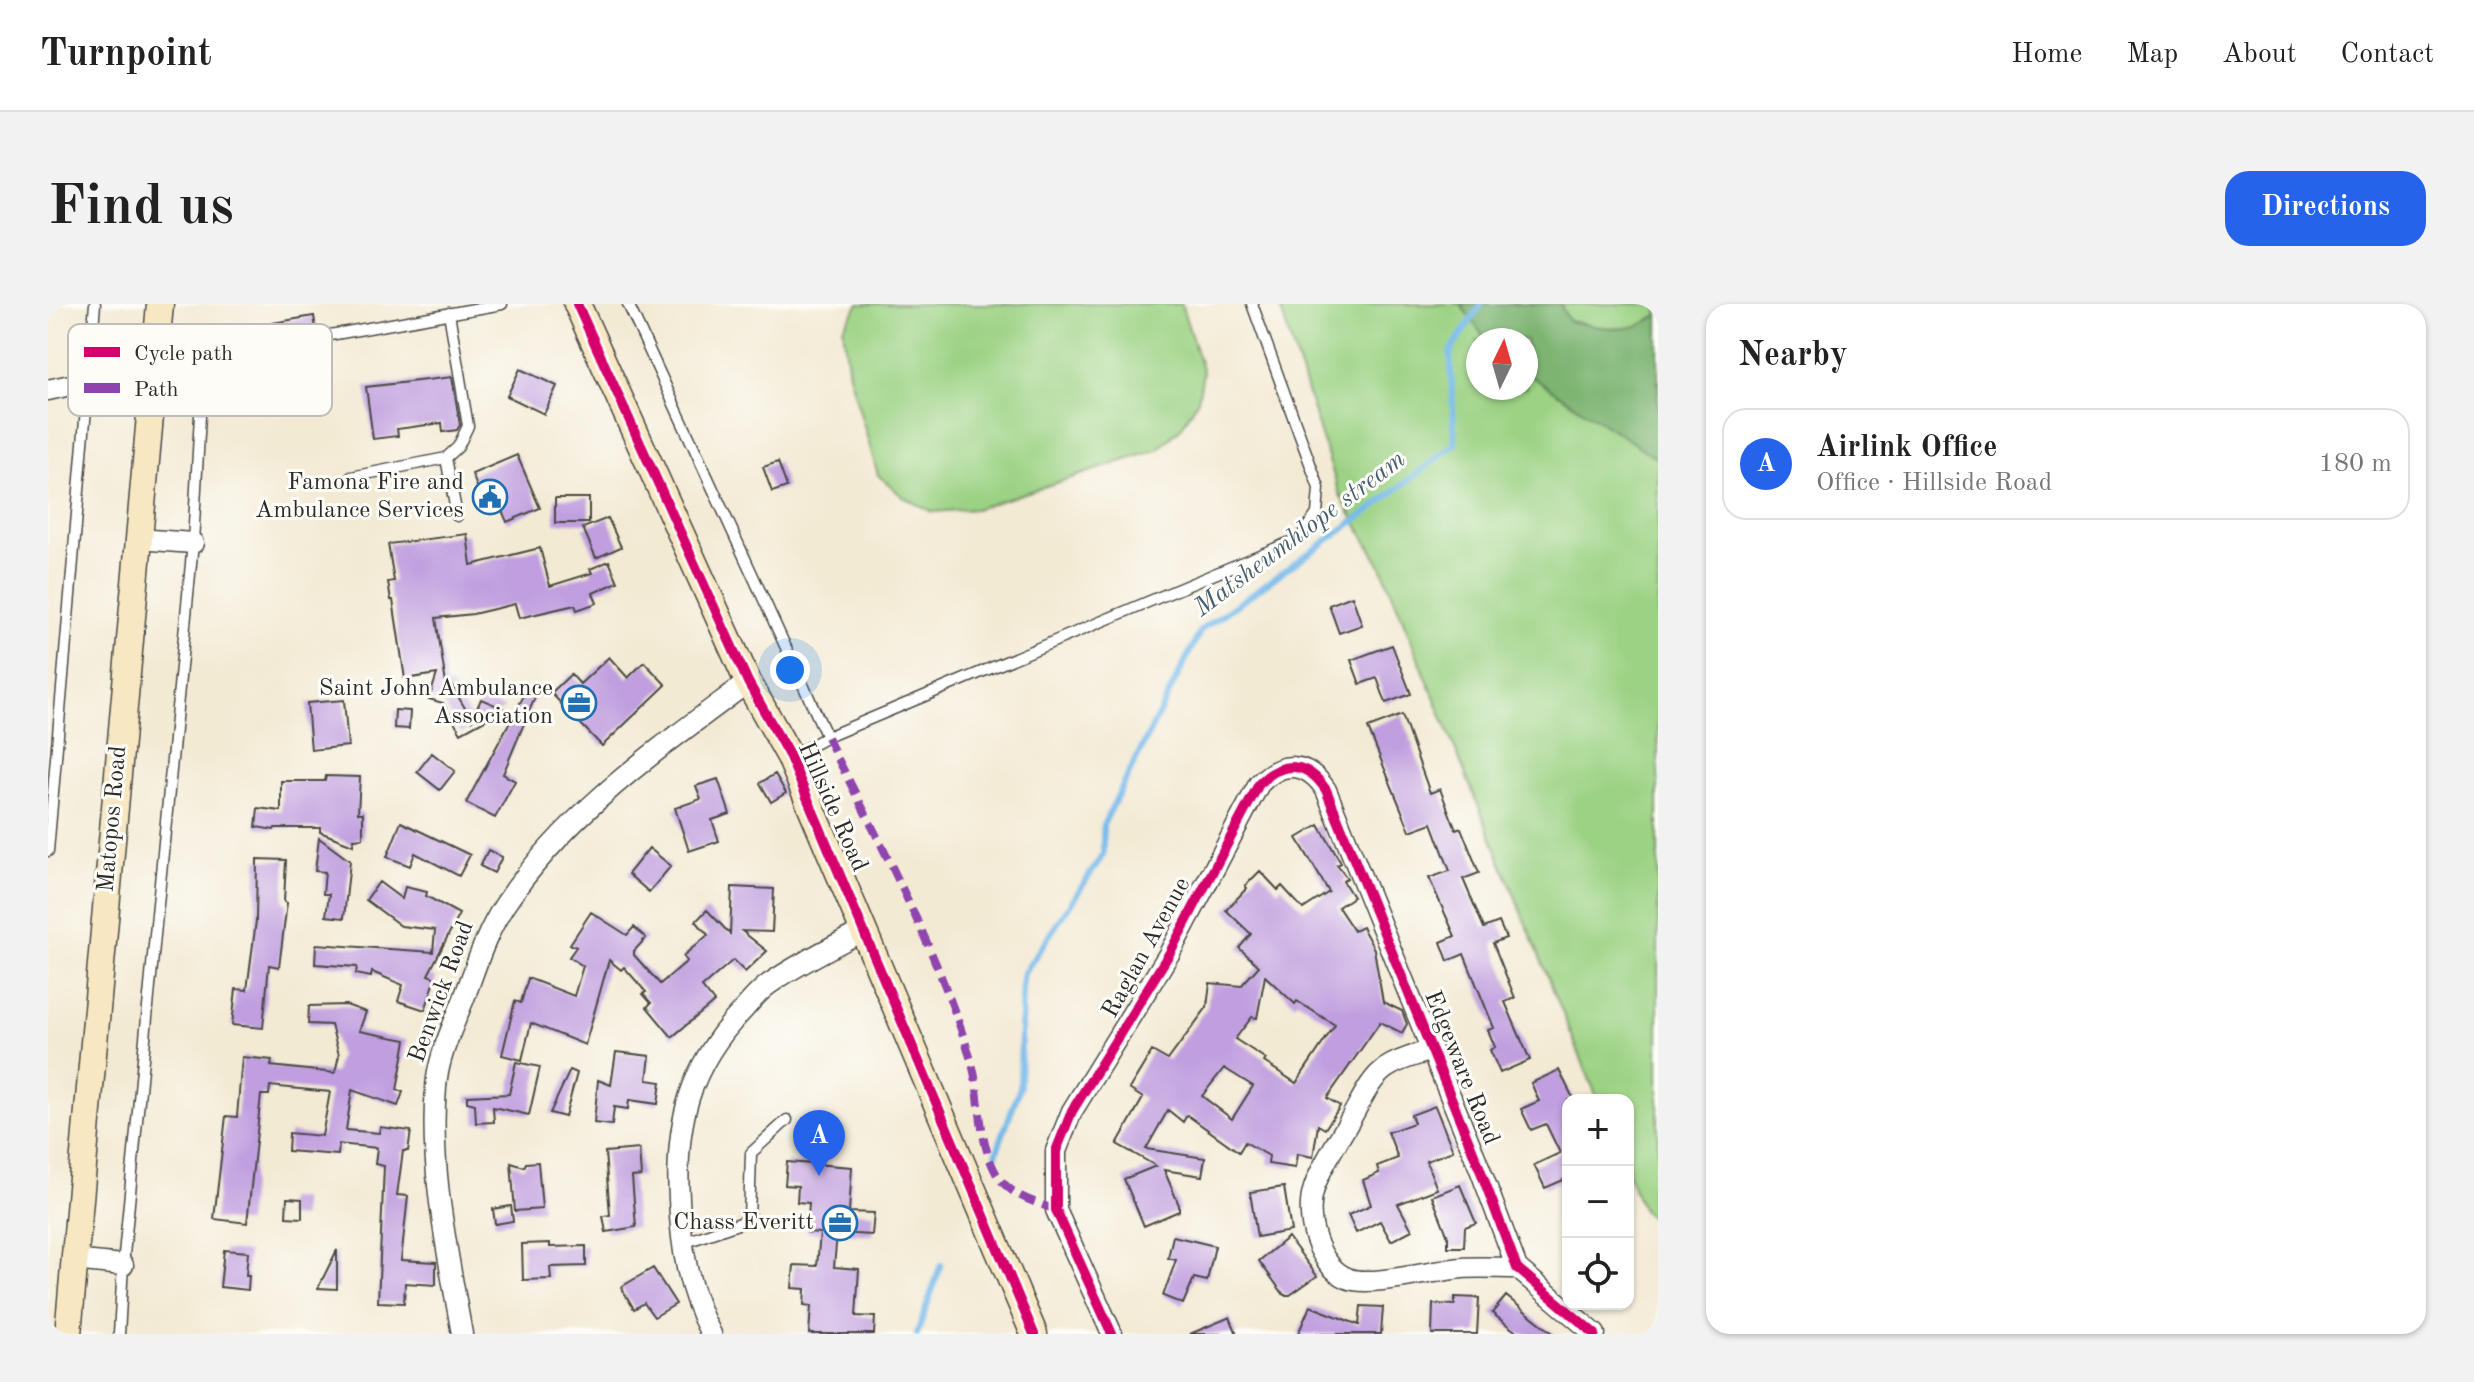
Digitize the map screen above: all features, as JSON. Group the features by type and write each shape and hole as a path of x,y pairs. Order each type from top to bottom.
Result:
{"street":[{"name":"Matopos Road","path":"159,324 160,304"},
{"name":"Hillside Road","path":"577,304 748,682 790,757 1034,1334"},
{"path":"48,390 68,387"},
{"name":"Matopos Road","path":"68,1334 151,416"},
{"path":"138,539 193,543"},
{"name":"Benwick Road","path":"462,1334 442,1208 436,1145 436,1085 445,1048 484,945 503,908 547,848 640,764 748,682"},
{"name":"Raglan Avenue","path":"1112,1334 1056,1210 1056,1151 1072,1111 1169,954 1259,784 1271,772 1301,768 1316,775 1326,790"},
{"name":"Edgeware Road","path":"1326,790 1517,1268 1595,1334"},
{"path":"711,1334 698,1311 681,1244 679,1129 708,1053 722,1032 766,986 811,957 864,930"},
{"path":"1432,1050 1385,1068 1372,1082 1314,1189 1313,1221 1323,1256 1333,1272 1352,1281 1461,1268 1517,1268"},
{"path":"73,1260 123,1265"}],"lane":[{"path":"93,324 95,304"},
{"path":"332,334 502,304"},
{"path":"628,304 827,737"},
{"path":"790,757 827,737 1300,538 1317,514 1319,488 1252,304"},
{"path":"351,477 446,458 458,447 468,426 449,313"},
{"path":"48,851 86,416"},
{"path":"119,1334 123,1265 193,543 200,416"},
{"path":"446,458 457,516"},
{"path":"681,1244 749,1220 751,1153 787,1120"}],"green space":[{"path":"859,304 1181,304 1203,372 1198,400 1181,428 1157,450 975,509 932,512 903,497 878,475 849,374 843,328"},
{"path":"1279,304 1658,304 1658,1222 1643,1211 1634,1189 1634,1094 1596,1094 1381,566 1340,495"},
{"path":"1460,304 1560,304 1569,321 1615,328 1638,326 1658,314 1658,459 1538,381 1538,328 1477,328"}],"building":[{"path":"314,316 315,324 272,324"},
{"path":"520,369 557,386 544,414 507,396"},
{"path":"452,377 460,425 457,430 443,432 442,423 397,429 398,436 373,439 366,387"},
{"path":"517,455 540,508 507,522 494,492 481,497 472,474"},
{"path":"778,462 787,487 772,492 763,467"},
{"path":"555,498 589,498 589,523 555,523"},
{"path":"608,518 621,547 596,558 583,528"},
{"path":"467,534 471,565 540,548 550,586 592,573 590,569 609,561 618,582 593,593 597,603 577,610 575,605 519,618 515,604 473,614 436,618 446,684 452,686 472,720 481,699 505,709 461,733 443,703 429,699 437,674 405,679 388,582 394,581 388,544"},
{"path":"1352,596 1362,625 1339,633 1329,605"},
{"path":"1392,645 1411,694 1386,703 1377,678 1360,684 1351,660"},
{"name":"Saint John Ambulance Association","path":"609,657 628,678 644,662 666,685 602,746 551,693 571,674 580,684"},
{"path":"527,690 536,695 503,774 515,781 495,818 466,803"},
{"path":"344,700 348,746 311,750 307,703"},
{"path":"395,710 410,711 409,729 394,728"},
{"path":"1402,715 1430,793 1440,789 1456,830 1461,828 1479,873 1463,879 1484,928 1499,922 1506,938 1493,943 1515,998 1505,1002 1530,1060 1500,1073 1490,1050 1495,1047 1488,1030 1494,1028 1464,954 1448,961 1441,942 1455,936 1429,878 1450,871 1432,823 1410,831 1368,728"},
{"path":"432,753 455,771 440,790 417,772"},
{"path":"775,774 786,793 771,802 760,783"},
{"path":"326,776 360,777 358,813 363,813 363,838 354,839 353,845 320,832 320,828 274,830 256,827 258,808 281,811 281,781 325,781"},
{"path":"718,779 730,814 712,820 719,841 689,851 675,808 701,799 696,786"},
{"path":"401,822 470,855 459,876 415,853 410,866 387,857"},
{"path":"1319,825 1341,863 1337,865 1347,878 1343,881 1353,897 1338,907 1354,931 1362,927 1374,949 1383,1002 1402,1011 1407,1024 1402,1033 1380,1022 1327,1098 1340,1106 1325,1129 1318,1125 1313,1157 1297,1154 1295,1168 1268,1164 1269,1156 1245,1142 1239,1152 1187,1115 1183,1122 1168,1110 1146,1149 1205,1158 1202,1176 1164,1170 1179,1211 1144,1226 1124,1179 1156,1166 1117,1144 1143,1098 1129,1089 1152,1051 1168,1060 1207,1007 1210,983 1241,986 1259,966 1239,948 1251,934 1226,910 1260,871 1278,890 1282,886 1303,909 1329,892 1297,838","holes":["1265,976 1295,1004 1297,1001 1335,1025 1296,1083 1235,1039 1252,1017 1257,1018","1224,1068 1253,1086 1232,1119 1202,1096"]},
{"path":"319,838 350,861 344,918 326,916 329,894 323,894 325,872 315,871"},
{"path":"649,848 671,866 649,892 628,874"},
{"path":"488,850 502,857 494,873 480,866"},
{"path":"257,859 286,860 284,902 287,903 279,967 269,965 263,1028 232,1025 236,989 247,990 256,921"},
{"path":"379,882 402,899 405,887 427,892 426,896 459,914 428,975 436,978 425,1010 398,1001 403,985 372,972 371,977 356,974 357,967 315,964 316,944 433,952 435,930 401,926 366,900"},
{"path":"732,887 774,889 772,932 742,931 767,951 745,972 733,960 702,987 714,1002 672,1037 647,1007 651,1003 643,994 646,992 624,967 621,970 609,960 585,1045 531,1023 522,1060 502,1055 515,1001 521,1003 528,978 574,996 583,966 569,957 576,947 570,944 591,912 627,935 634,927 646,938 634,955 660,984 687,961 683,956 708,935 696,921 707,910 730,934"},
{"path":"346,1005 366,1012 359,1031 406,1040 397,1090 403,1092 398,1106 352,1090 346,1130 379,1133 380,1127 411,1131 408,1151 403,1151 397,1195 408,1196 401,1260 436,1262 436,1285 405,1283 404,1303 378,1302 384,1166 375,1164 377,1148 339,1144 338,1155 288,1151 289,1133 322,1136 330,1092 270,1086 269,1095 261,1095 247,1223 214,1219 226,1116 237,1117 242,1057 272,1060 271,1066 335,1073 339,1055 331,1025 308,1024 309,1006"},
{"path":"616,1052 650,1056 647,1080 661,1082 658,1104 629,1100 628,1109 614,1107 612,1125 594,1123 598,1080 611,1085"},
{"path":"516,1062 540,1067 529,1115 493,1107 494,1122 476,1123 475,1104 467,1102 467,1096 509,1094"},
{"path":"570,1070 577,1073 565,1117 550,1113"},
{"path":"1559,1070 1571,1094 1562,1094 1562,1181 1545,1188 1534,1165 1560,1153 1546,1124 1531,1130 1521,1109 1539,1101 1531,1083"},
{"path":"1435,1106 1453,1151 1426,1161 1437,1189 1398,1204 1412,1230 1391,1241 1380,1221 1356,1233 1348,1215 1371,1205 1363,1180 1379,1173 1377,1166 1398,1158 1388,1132 1414,1123 1411,1115"},
{"path":"639,1149 641,1176 632,1177 636,1227 606,1232 603,1216 610,1215 605,1152"},
{"path":"538,1162 542,1209 515,1211 511,1163 524,1167 526,1163"},
{"path":"787,1162 852,1167 849,1212 874,1213 872,1235 837,1233 834,1267 859,1269 856,1316 875,1317 874,1334 809,1334 811,1306 804,1305 805,1289 792,1288 794,1265 817,1266 820,1233 807,1232 809,1203 797,1202 798,1186 785,1185"},
{"path":"1460,1185 1476,1223 1465,1227 1464,1247 1448,1247 1448,1237 1432,1196"},
{"path":"1284,1187 1291,1231 1257,1237 1250,1192"},
{"path":"287,1198 302,1199 302,1218 286,1217"},
{"path":"511,1206 513,1221 495,1224 493,1209"},
{"path":"1173,1236 1215,1246 1207,1281 1194,1278 1183,1304 1163,1296 1176,1260 1168,1258"},
{"path":"1288,1237 1317,1276 1290,1295 1284,1295 1259,1261"},
{"path":"550,1243 550,1247 586,1246 586,1266 550,1267 551,1279 523,1280 522,1244"},
{"path":"224,1250 248,1252 248,1290 220,1287"},
{"path":"337,1250 337,1289 318,1288"},
{"path":"653,1268 676,1304 654,1317 644,1303 634,1309 621,1287"},
{"path":"1506,1296 1554,1334 1519,1334 1492,1313"},
{"path":"1455,1297 1479,1298 1477,1334 1432,1334 1433,1304 1455,1305"},
{"path":"1310,1306 1359,1325 1361,1306 1383,1307 1381,1334 1298,1334"},
{"path":"1230,1317 1237,1334 1190,1334"}],"waterway":[{"name":"Matsheumhlope stream","path":"996,1154 1020,1087 1022,976 1103,855 1103,825 1201,630 1373,508 1455,444 1450,352 1481,304"},
{"path":"917,1334 941,1265"}],"marked path":[{"path":"827,737 906,896 957,1018 971,1060 986,1146 996,1173 1015,1192 1056,1210"}],"cycle path":[{"path":"577,304 748,682 790,757 1034,1334"},
{"path":"1112,1334 1056,1210 1056,1151 1072,1111 1169,954 1259,784 1276,771 1294,767 1311,773 1326,790 1517,1268 1595,1334"}],"place":[{"name":"Famona Fire and Ambulance Services","path":"490,497"},
{"name":"Saint John Ambulance Association","path":"579,703"},
{"name":"Airlink Office","path":"819,1176"},
{"name":"Chass Everitt","path":"840,1223"}]}
